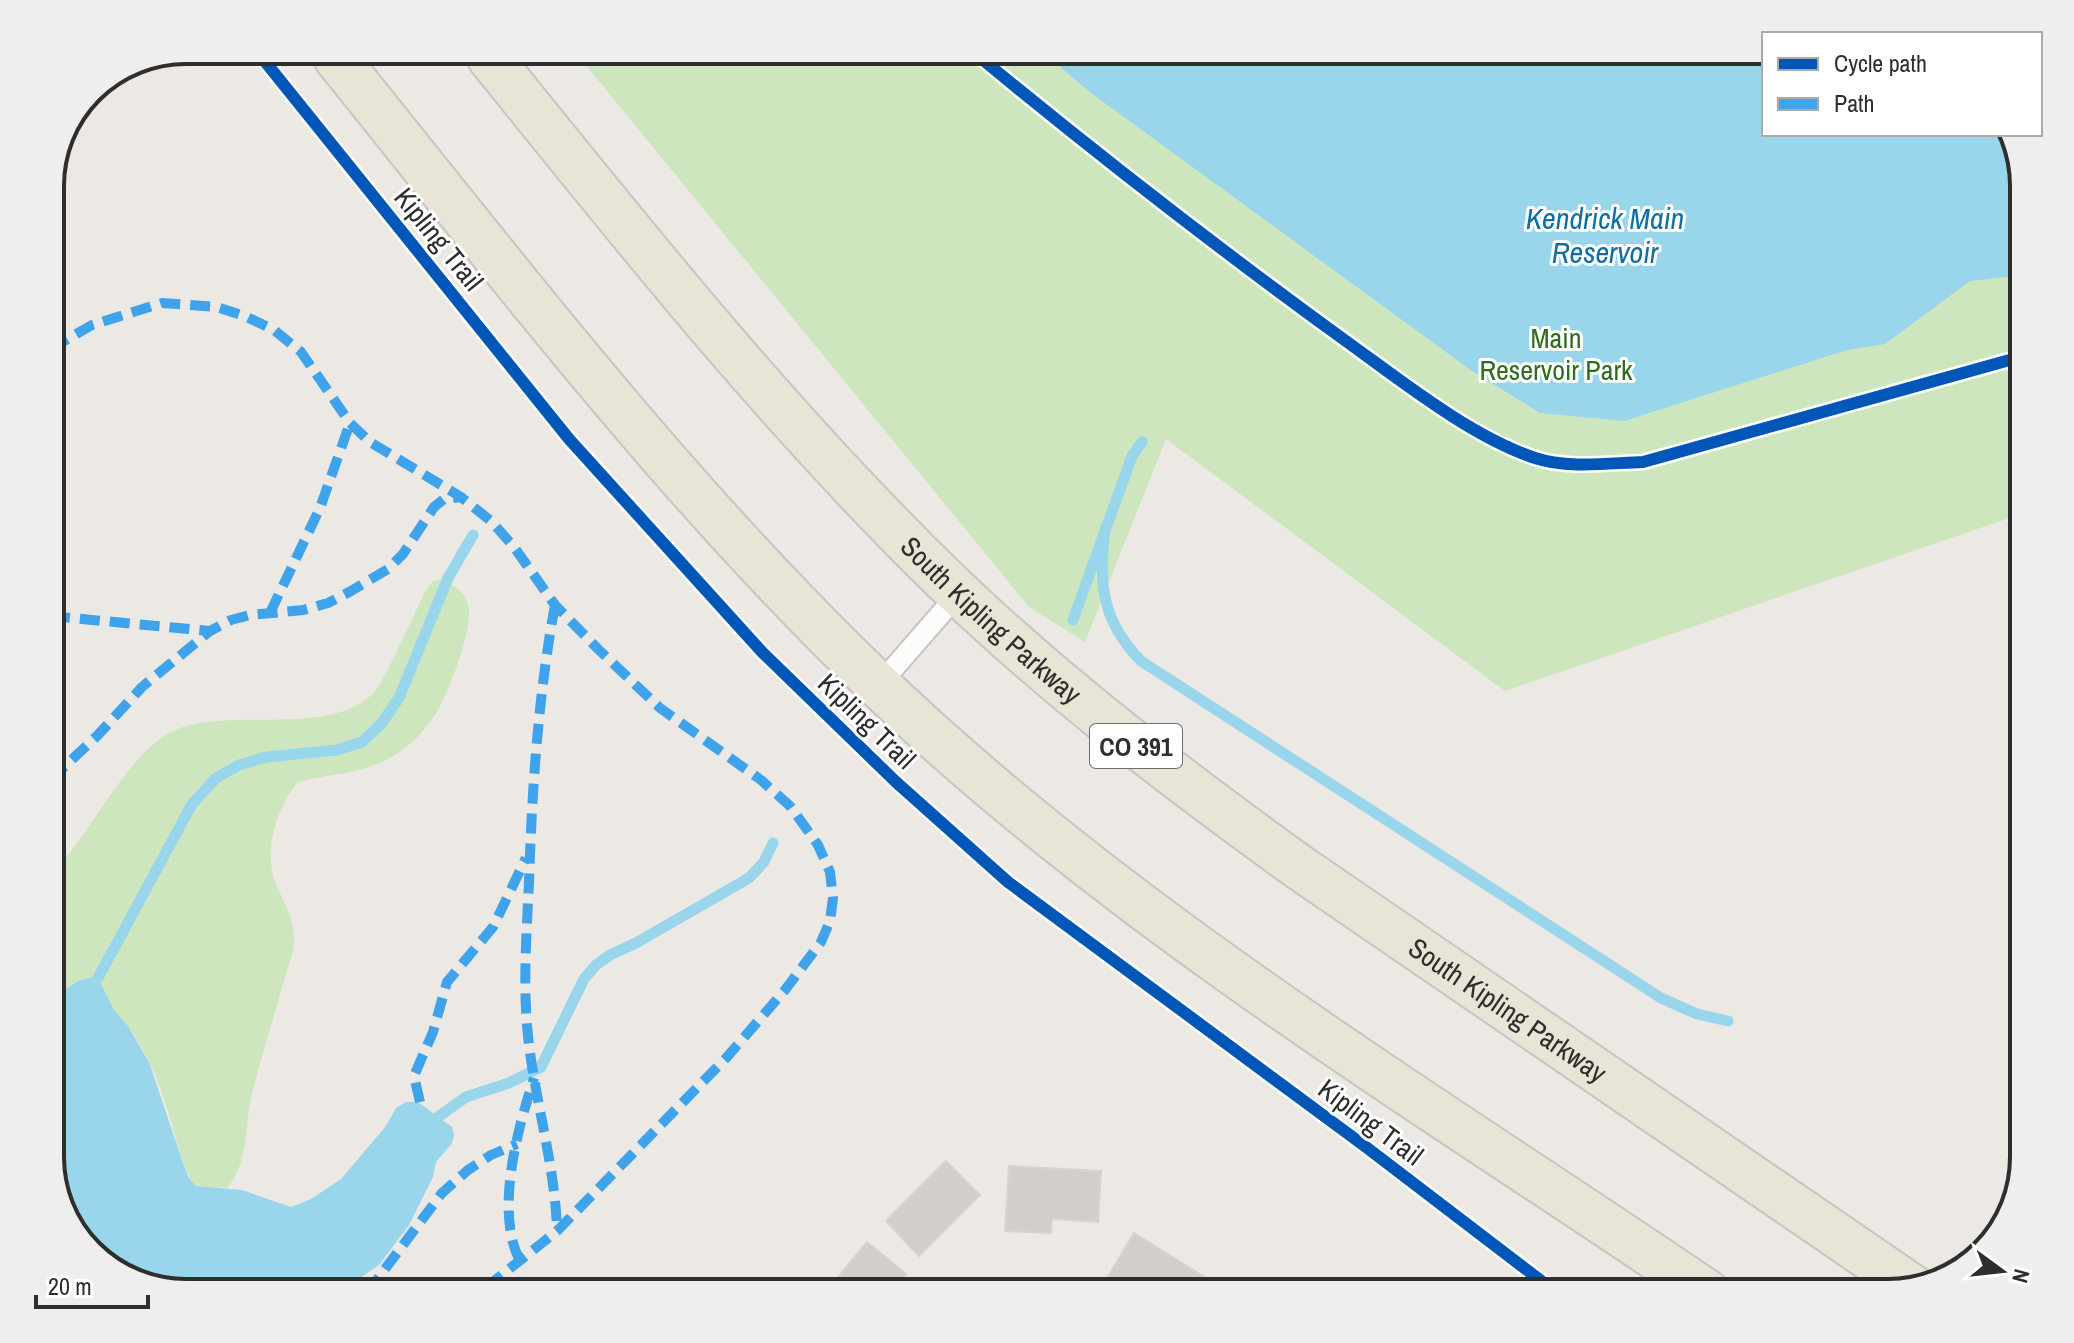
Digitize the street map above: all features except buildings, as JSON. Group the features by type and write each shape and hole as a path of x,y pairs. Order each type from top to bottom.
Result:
{"main road":[{"path":"341,64 641,435 879,685 1003,797 1214,959 1687,1279"},
{"name":"South Kipling Parkway","path":"495,64 600,195 861,494 959,593 1067,690 1206,800 1445,968 1899,1278"}],"lane":[{"path":"879,685 959,593"}],"green space":[{"name":"Main Reservoir Park","path":"585,64 1762,64 1762,136 1999,136 2004,146 2010,186 2010,518 1505,691 1166,439 1085,642 1029,607"},
{"path":"443,579 457,588 464,596 469,611 466,636 456,669 436,713 406,747 378,764 298,782 279,815 272,842 272,869 292,922 293,951 252,1094 239,1168 227,1188 196,1186 183,1163 154,1072 136,1038 109,1006 78,981 64,990 64,861 138,759 171,732 194,724 220,721 306,718 333,714 357,705 376,690 433,581"}],"water":[{"name":"Kendrick Main Reservoir","path":"1057,64 1762,64 1762,136 1999,136 2008,162 2010,186 2010,276 1970,281 1885,344 1847,350 1624,421 1540,413 1472,371 1091,93"},
{"path":"98,978 114,1010 128,1026 149,1062 183,1163 196,1186 242,1190 291,1207 311,1199 341,1179 386,1126 396,1108 406,1102 418,1102 452,1127 452,1143 436,1162 433,1177 409,1225 379,1265 358,1279 186,1279 146,1273 105,1249 94,1238 73,1204 64,1165 64,990 78,981"}],"waterway":[{"path":"1073,620 1132,456 1142,442"},
{"path":"1105,530 1102,568 1106,601 1118,631 1141,661 1661,998 1697,1014 1728,1021"},
{"path":"98,978 192,804 216,778 239,765 266,757 337,750 362,742 381,724 399,698 448,578 473,535"},
{"path":"438,1117 466,1097 509,1083 541,1067 584,979 596,965 749,878 764,862 773,843"}],"marked path":[{"path":"64,341 92,325 162,303 217,307 274,330 301,352 350,423 370,442 461,497 491,521 514,547 555,605 598,649 660,708 761,780 790,806 818,845 830,872 833,898 830,921 821,942 785,990 727,1057 557,1231 497,1279"},
{"path":"270,613 320,508 350,423"},
{"path":"64,767 142,687 210,631 231,620 250,615 303,610 328,603 351,591 388,569 403,554 434,507 444,499 461,497"},
{"path":"555,605 537,743 525,977 528,1037 552,1175 557,1231"},
{"path":"64,617 210,631"},
{"path":"420,1102 414,1076 433,1032 447,982 493,927 526,858"},
{"path":"519,1259 512,1239 509,1193 516,1144 534,1078"},
{"path":"378,1279 442,1193 468,1170 491,1155 517,1144"}],"cycle path":[{"name":"Kipling Trail","path":"267,64 569,439 762,652 896,782 1008,882 1539,1279"},
{"path":"988,64 1161,202 1393,375 1463,423 1535,458 1575,464 1643,462 2010,360"}]}
